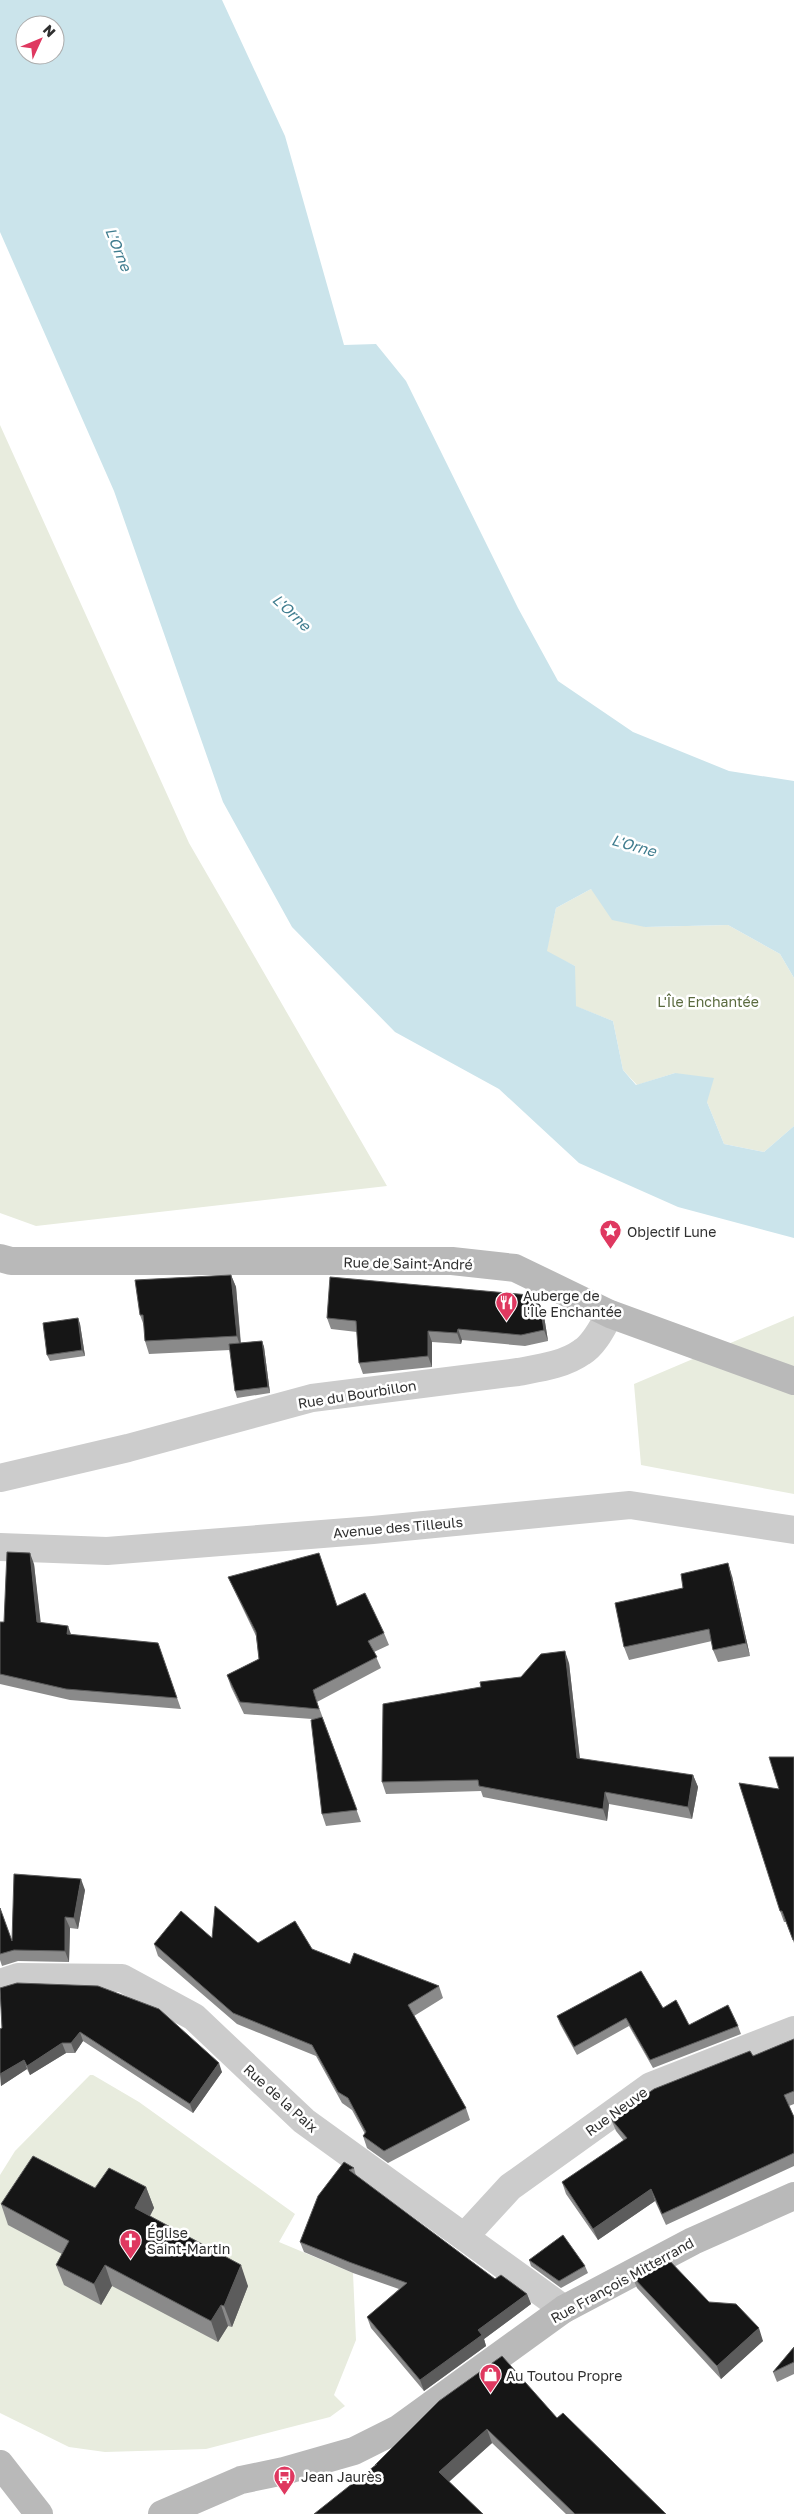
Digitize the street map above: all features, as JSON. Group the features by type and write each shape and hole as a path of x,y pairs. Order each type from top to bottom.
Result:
{"street":[{"name":"Rue de Saint-André","path":"0,1258 11,1261 452,1261 515,1268 610,1314 794,1381"},
{"name":"Rue du Bourbillon","path":"0,1478 128,1448 312,1398 518,1372 552,1365 583,1352 596,1337 610,1314"},
{"name":"Avenue des Tilleuls","path":"0,1547 107,1551 373,1530 630,1505 794,1530"},
{"name":"Rue de la Paix","path":"0,1983 18,1977 122,1978 194,2017 304,2121 564,2309"},
{"name":"Rue Neuve","path":"465,2236 510,2187 651,2086 794,2030"},
{"name":"Rue François Mitterrand","path":"162,2514 241,2480 284,2471 345,2454 378,2440 406,2423 564,2309 693,2241 794,2196"},
{"path":"0,2464 39,2514"}],"green space":[{"path":"0,425 189,843 387,1186 36,1226 0,1213"},
{"name":"L'Île Enchantée","path":"591,889 645,927 728,925 780,954 794,978 794,1126 764,1152 724,1144 707,1102 675,1073 637,1085 623,1070 613,1021 575,1006 575,966 546,952 556,908"},
{"path":"794,1316 794,1494 641,1465 634,1384"},
{"path":"90,2075 139,2102 295,2214 279,2242 353,2273 356,2340 334,2395 345,2406 330,2417 206,2449 105,2452 69,2447 0,2413 0,2175 15,2151"}],"water":[{"name":"L'Orne","path":"0,0 222,0 285,136 344,345 376,344 406,381 518,608 558,681 633,732 729,771 794,781 794,978 780,954 728,925 645,927 612,920 591,889 556,908 547,951 575,966 576,1006 613,1021 623,1070 636,1085 675,1073 714,1078 707,1102 724,1144 764,1152 794,1126 794,1238 678,1207 579,1163 499,1089 395,1032 292,927 223,802 114,491 0,232"}],"building":[{"path":"231,1275 237,1336 145,1341 143,1315 140,1315 135,1280"},
{"path":"330,1277 529,1295 540,1305 544,1330 521,1335 458,1329 457,1333 428,1331 428,1356 359,1363 356,1321 327,1318"},
{"path":"78,1318 82,1350 47,1355 43,1323"},
{"path":"262,1341 268,1387 235,1391 229,1344"},
{"path":"7,1552 30,1553 37,1622 68,1626 67,1634 158,1643 177,1698 66,1689 0,1674 0,1622 4,1622"},
{"path":"319,1553 337,1606 365,1593 384,1633 368,1641 377,1657 313,1690 319,1709 240,1702 227,1675 259,1659 256,1632 228,1577"},
{"path":"728,1563 746,1643 713,1650 709,1629 624,1647 615,1603 683,1588 681,1574"},
{"path":"565,1651 577,1758 693,1775 688,1807 605,1792 603,1809 479,1786 478,1780 382,1782 383,1704 481,1687 480,1682 521,1677 541,1654"},
{"path":"322,1717 357,1810 322,1814 311,1720"},
{"path":"769,1757 794,1757 794,1940 782,1911 780,1911 739,1783 779,1789"},
{"path":"14,1874 81,1879 74,1918 65,1917 65,1951 14,1950 0,1954 0,1908 12,1941"},
{"path":"215,1906 258,1943 295,1921 312,1949 350,1964 354,1953 439,1986 408,2005 466,2108 384,2151 363,2136 366,2132 348,2098 338,2092 312,2045 233,2013 154,1944 181,1911 212,1938"},
{"path":"641,1971 663,2008 676,2000 689,2025 728,2005 738,2026 650,2060 626,2018 574,2047 557,2016"},
{"path":"17,1983 98,1986 159,2009 219,2063 190,2104 80,2032 71,2043 62,2043 27,2066 24,2060 0,2074 0,2029 2,2028 0,1988"},
{"path":"794,2039 794,2091 784,2095 794,2117 794,2153 662,2214 651,2189 593,2229 562,2182 627,2138 611,2119 654,2089 750,2051 753,2056"},
{"name":"Église Saint-Martin","path":"33,2156 95,2188 109,2168 146,2187 135,2208 241,2265 224,2306 221,2305 211,2321 105,2265 94,2284 56,2265 69,2241 1,2204"},
{"path":"344,2162 354,2168 349,2170 495,2279 501,2275 527,2294 478,2330 482,2335 420,2380 367,2317 407,2283 300,2242 318,2196"},
{"path":"563,2235 585,2266 559,2281 529,2260"},
{"path":"667,2258 709,2302 736,2304 759,2328 717,2366 632,2276"},
{"path":"794,2347 794,2362 773,2372"},
{"path":"502,2356 557,2418 563,2413 666,2514 575,2514 487,2429 439,2472 483,2514 314,2514 377,2464 375,2465 439,2401"}],"place":[{"name":"Objectif Lune","path":"611,1250"},
{"name":"Auberge de l'Île Enchantée","path":"507,1322"},
{"name":"Église Saint-Martin","path":"131,2259"},
{"name":"Au Toutou Propre","path":"490,2394"},
{"name":"Jean Jaurès","path":"285,2495"}]}
